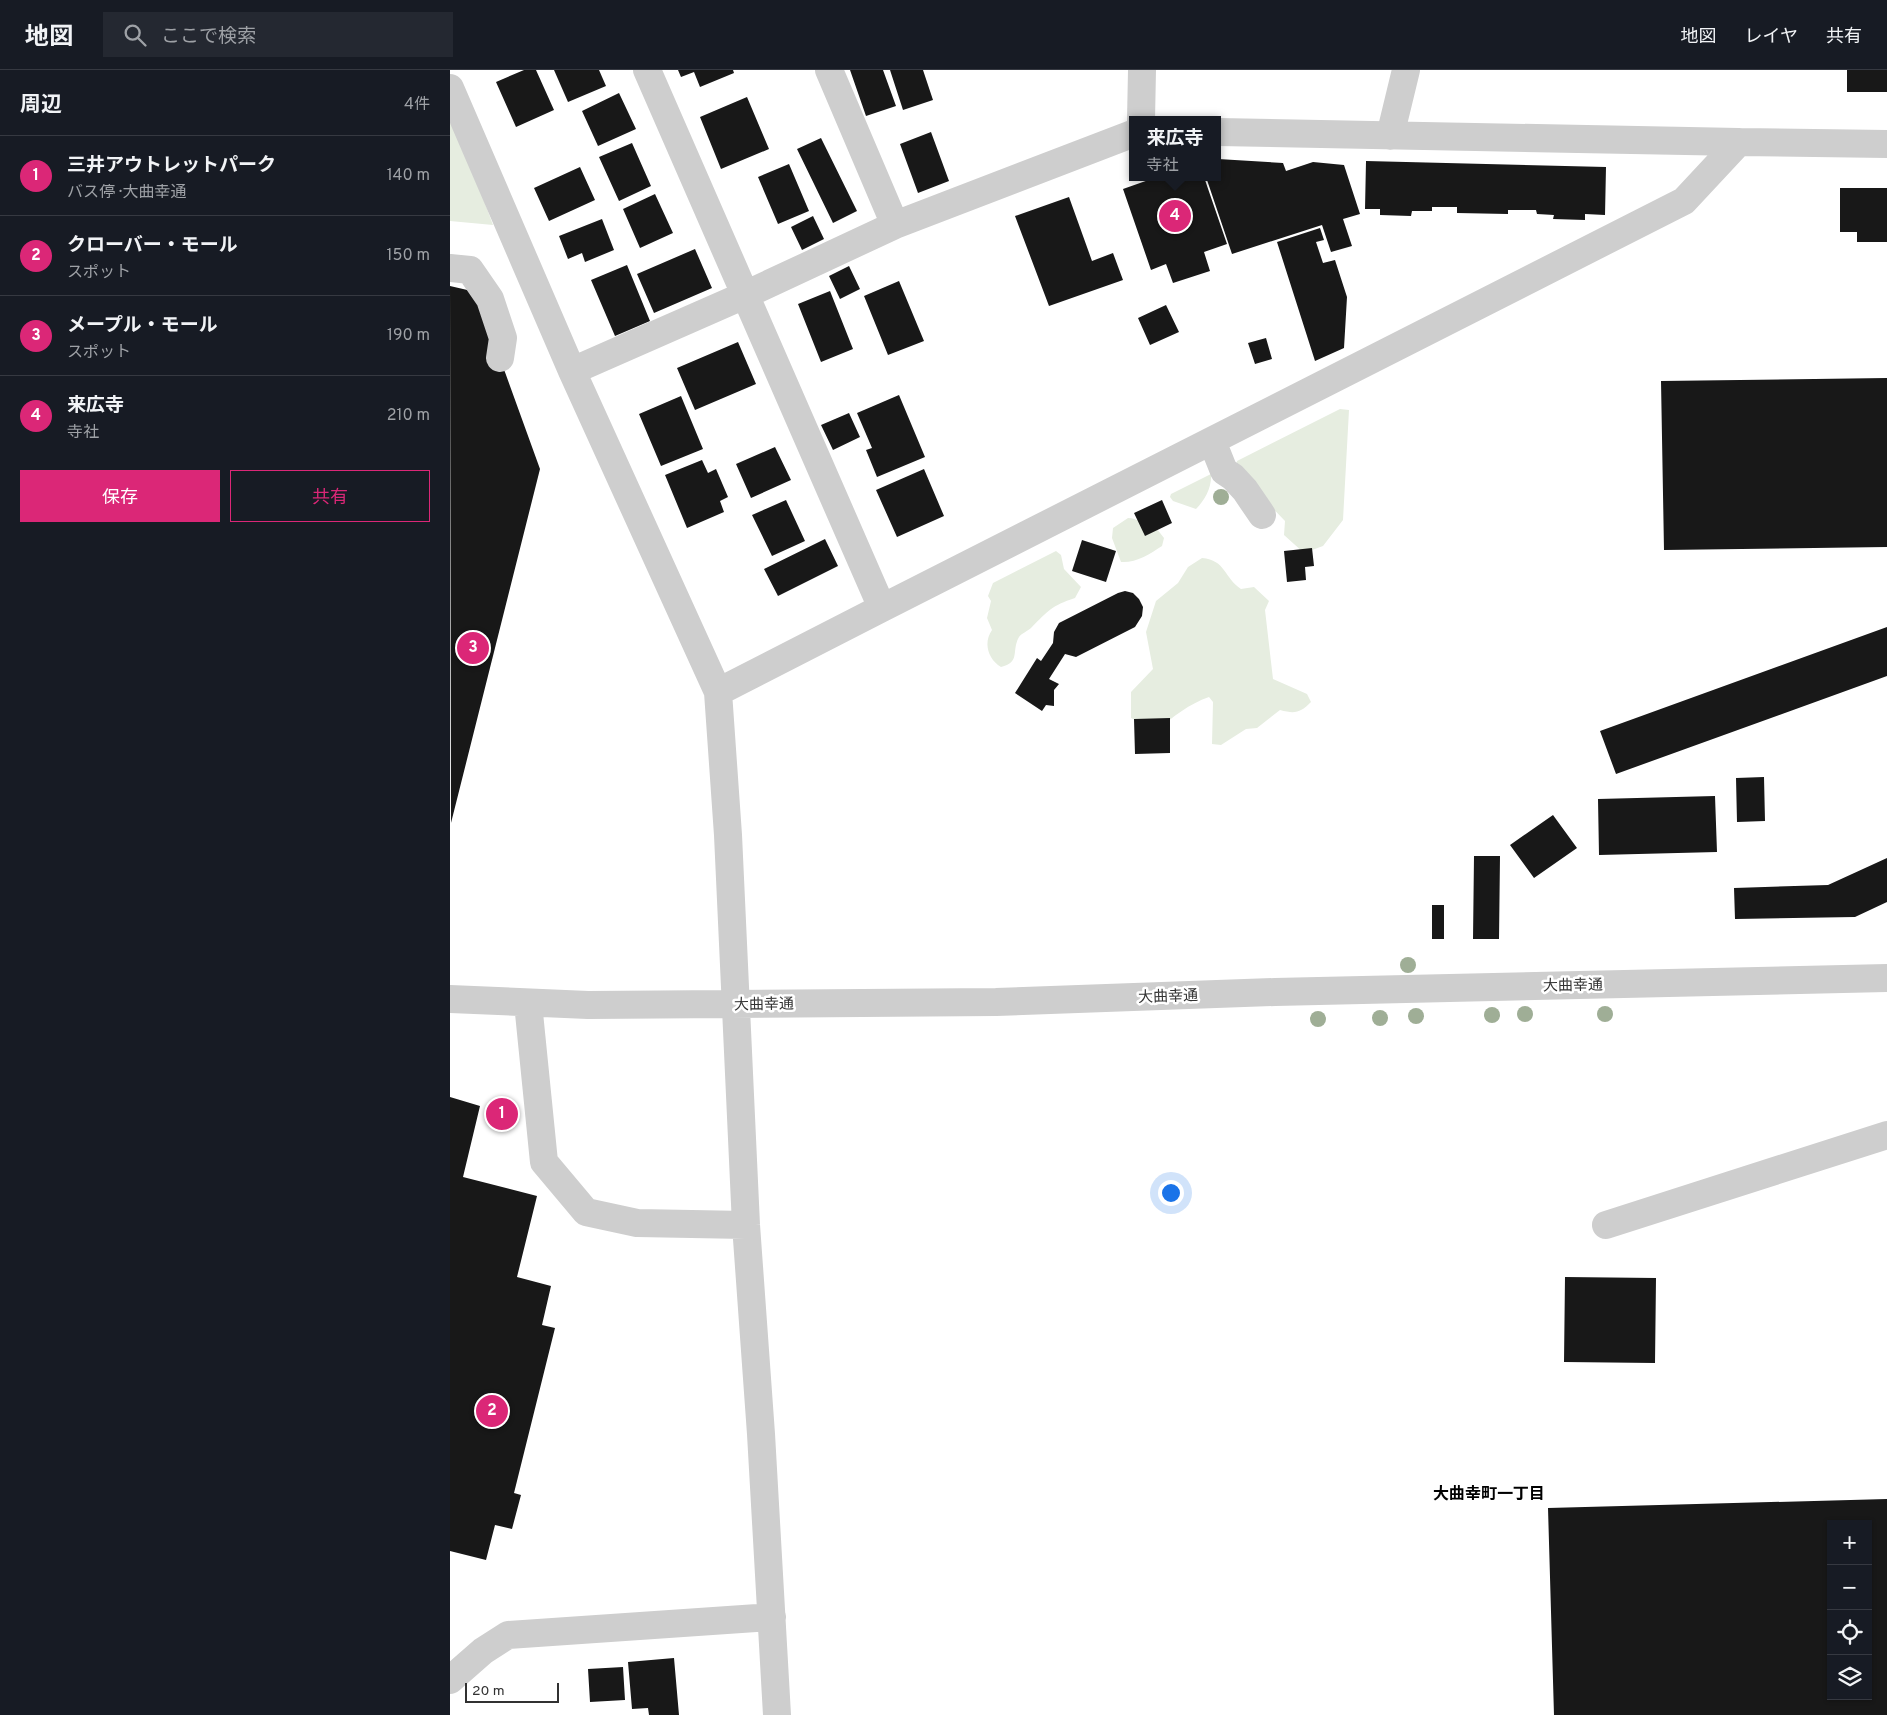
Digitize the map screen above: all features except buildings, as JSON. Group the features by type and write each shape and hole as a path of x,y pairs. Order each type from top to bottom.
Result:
{"street":[{"path":"646,70 882,608"},
{"path":"829,70 895,225"},
{"path":"1141,116 1142,70"},
{"path":"1390,136 1406,70"},
{"path":"450,88 572,371 718,692 728,835 746,1225 778,1715"},
{"path":"1221,132 1887,144"},
{"path":"572,371 745,295 895,225 1129,135"},
{"path":"718,692 1684,201 1739,142"},
{"path":"450,268 470,270 490,299 503,338 500,358"},
{"path":"1212,441 1224,472 1233,476 1262,515"},
{"name":"大曲幸通","path":"450,999 588,1005 996,1002 1275,992 1887,978"},
{"path":"528,1003 544,1162 586,1212 637,1223 746,1225"},
{"path":"1606,1225 1887,1135"},
{"path":"450,1680 483,1651 508,1636 772,1617"}],"shaded area":[{"path":"450,124 456,125 493,225 450,221"},
{"path":"1340,409 1349,410 1343,520 1323,546 1304,553 1284,535 1285,521 1236,470 1237,461"},
{"path":"1211,474 1207,493 1196,509 1173,501 1170,497 1171,494"},
{"path":"1128,518 1153,524 1164,538 1162,546 1148,555 1132,561 1121,562 1112,538 1113,528"},
{"path":"1056,551 1061,555 1064,569 1081,587 1075,598 1051,609 1019,637 1013,659 1007,665 1001,667 993,660 987,645 992,630 987,618 991,601 988,596 993,583"},
{"path":"1202,558 1216,562 1235,585 1241,589 1254,587 1269,601 1265,610 1273,679 1307,694 1311,702 1297,712 1280,710 1257,728 1246,729 1221,745 1212,744 1213,702 1209,697 1188,707 1157,730 1131,718 1131,692 1153,669 1146,632 1156,601 1178,583 1188,567"}],"place":[{"name":"来広寺","path":"1175,216"},
{"name":"メープル・モール","path":"473,648"},
{"name":"三井アウトレットパーク","path":"502,1114"},
{"name":"クローバー・モール","path":"492,1411"}],"district":[{"name":"大曲幸町一丁目","path":"1489,1493"}]}
